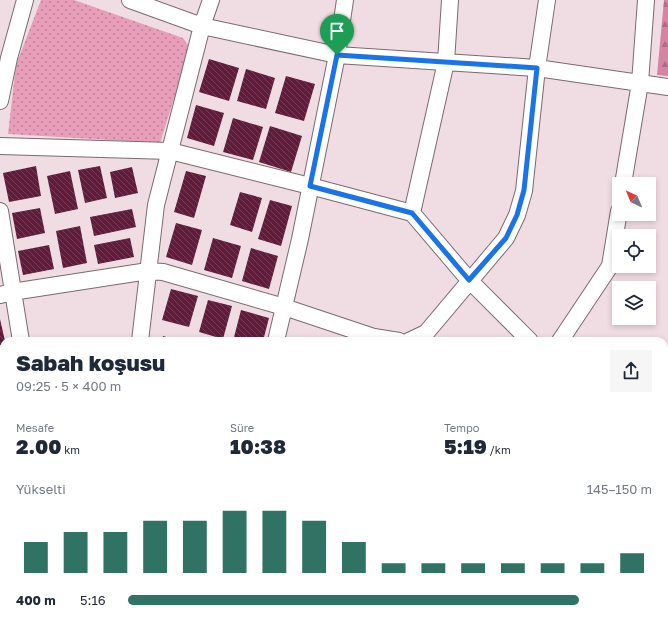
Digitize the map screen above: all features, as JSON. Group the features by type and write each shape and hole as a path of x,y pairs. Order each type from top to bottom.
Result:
{"street":[{"path":"0,101 9,58 25,0"},
{"path":"130,0 202,26 337,55 537,68 668,87"},
{"path":"140,337 156,205 202,26 212,0"},
{"path":"277,337 337,55 345,0"},
{"path":"412,213 446,62 450,0"},
{"path":"417,337 426,332 506,238 517,215 524,190 537,68 547,0"},
{"path":"624,177 640,83 646,0"},
{"path":"0,146 170,151 412,213 469,280 526,337"},
{"path":"0,211 6,293 20,337"},
{"path":"563,337 610,266 617,221"},
{"path":"6,293 148,271 163,272 284,307 379,337"}],"green space":[{"path":"664,0 668,0 668,76 657,75"}],"shaded area":[{"path":"41,0 74,0 183,38 190,48 160,143 8,134 16,65"}],"building":[{"path":"209,59 239,68 229,101 199,92"},
{"path":"246,69 275,78 266,109 237,101"},
{"path":"286,76 315,84 304,121 275,113"},
{"path":"196,105 224,113 214,146 187,138"},
{"path":"233,118 263,127 253,160 223,152"},
{"path":"270,126 302,136 291,172 259,162"},
{"path":"36,166 41,196 9,202 3,173"},
{"path":"100,166 107,198 85,203 78,170"},
{"path":"132,167 138,193 115,198 110,172"},
{"path":"70,171 78,209 55,214 47,176"},
{"path":"186,171 206,176 194,218 174,212"},
{"path":"240,192 262,198 252,232 230,225"},
{"path":"270,200 292,206 281,246 258,239"},
{"path":"40,208 45,233 17,239 12,213"},
{"path":"132,209 136,227 94,236 90,217"},
{"path":"176,223 202,230 192,265 166,257"},
{"path":"80,226 87,263 63,268 56,231"},
{"path":"130,238 134,257 98,264 94,245"},
{"path":"213,238 241,246 232,278 204,270"},
{"path":"49,245 54,269 23,275 18,251"},
{"path":"251,248 278,256 269,289 242,281"},
{"path":"171,289 198,296 189,327 162,320"},
{"path":"208,300 232,306 224,337 216,337 199,332"},
{"path":"241,310 269,318 264,337 234,337"},
{"path":"0,319 4,337 0,337"}],"route":[{"path":"337,55 537,68 524,190 517,215 506,238 469,280 412,213 310,186 337,55"}]}
